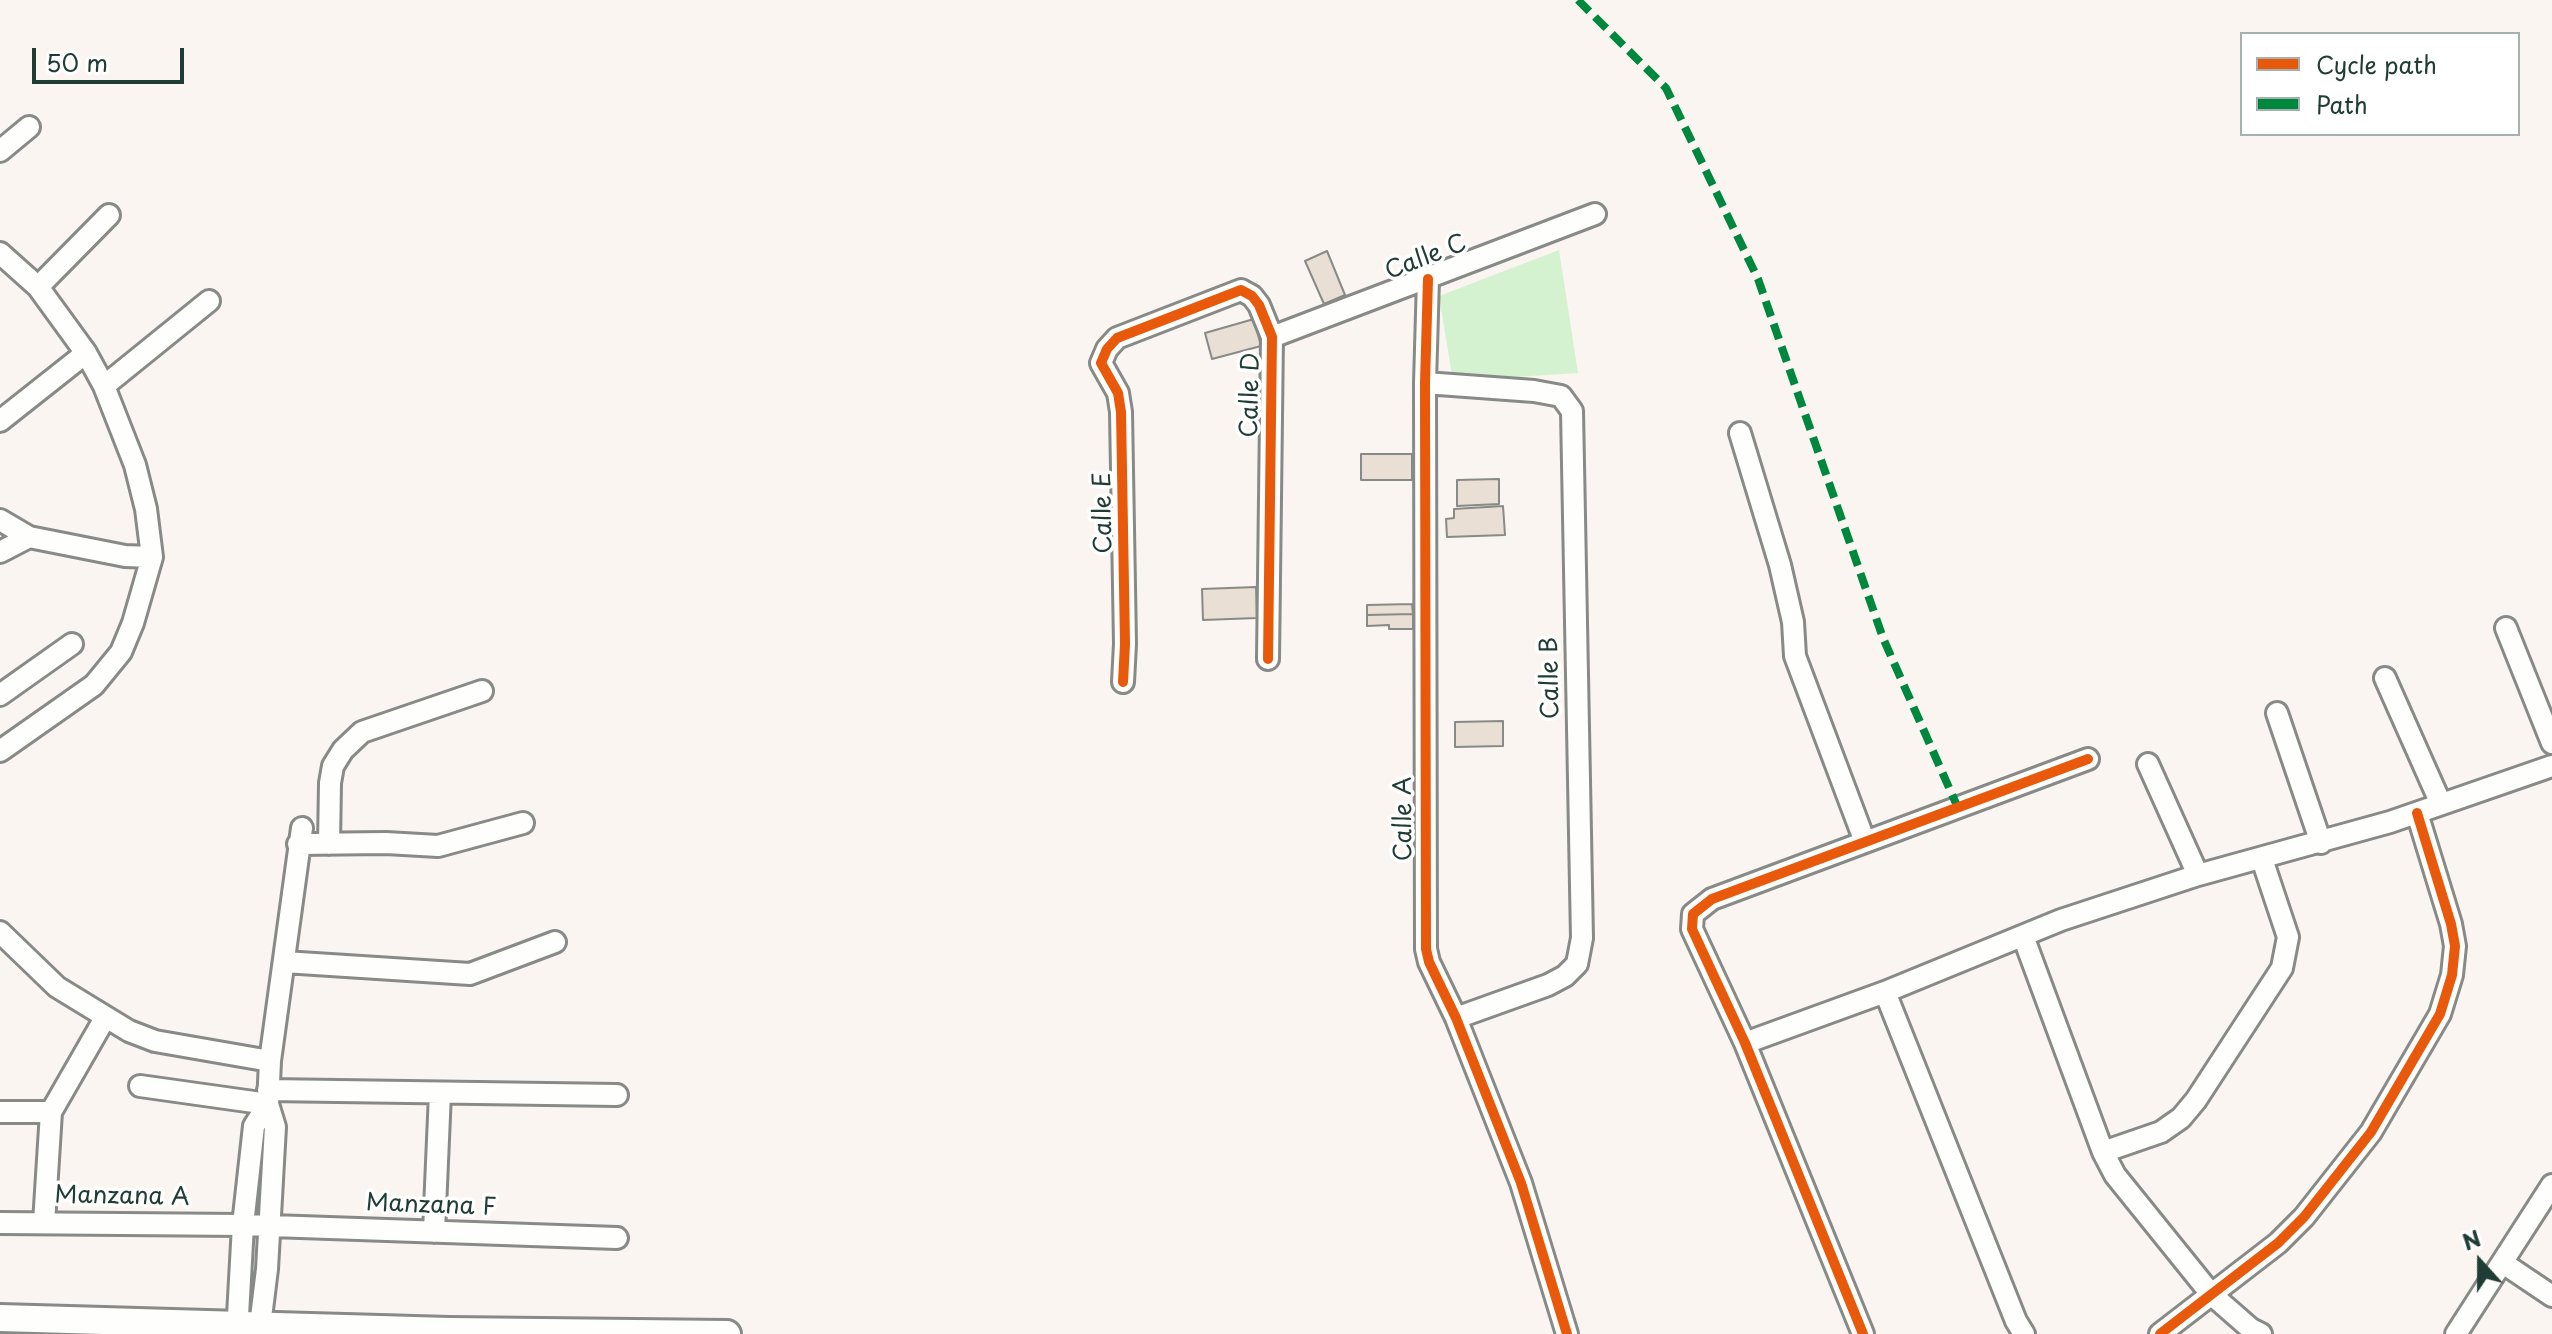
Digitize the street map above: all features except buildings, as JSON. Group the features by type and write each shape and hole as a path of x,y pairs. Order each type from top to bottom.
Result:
{"main road":[{"path":"0,1318 249,1329 727,1334"}],"street":[{"path":"0,151 29,127"},
{"name":"Calle C","path":"1272,337 1595,214"},
{"path":"38,287 109,215"},
{"path":"0,751 94,685 121,652 133,623 152,557 146,509 135,465 104,386 86,353 38,287 1,257"},
{"name":"Calle A","path":"1428,279 1424,928 1429,962 1456,1018 1521,1183 1567,1334"},
{"name":"Calle D","path":"1107,349 1117,338 1241,290 1252,296 1259,305 1272,337 1268,659"},
{"path":"104,386 209,301"},
{"name":"Calle E","path":"1107,349 1101,363 1118,393 1123,434 1123,682"},
{"path":"0,421 86,353"},
{"name":"Calle B","path":"1425,383 1534,391 1561,396 1572,411 1582,938 1577,964 1565,976 1456,1018"},
{"path":"1740,433 1780,565 1793,622 1795,656 1865,842"},
{"path":"0,520 29,537 125,556 152,557"},
{"path":"0,552 29,537"},
{"path":"2506,628 2552,743"},
{"path":"0,695 72,644"},
{"path":"2385,678 2441,804"},
{"path":"329,844 330,783 333,766 343,750 362,732 482,691"},
{"path":"2277,713 2321,843"},
{"path":"1863,1334 1745,1043 1692,929 1693,914 1712,899 2088,759"},
{"path":"2148,764 2198,875"},
{"path":"1745,1043 1885,992 2061,920 2198,875 2321,843 2417,813 2552,766"},
{"path":"2160,1334 2278,1243 2304,1217 2371,1132 2440,1014 2452,975 2455,946 2417,813"},
{"path":"249,1329 267,1269 275,1127 268,1097 270,1061 300,836 329,844 438,846 523,823"},
{"path":"2103,1152 2161,1132 2181,1118 2282,968 2288,937 2262,859"},
{"path":"2023,936 2103,1152 2115,1175 2211,1294 2261,1334"},
{"path":"284,962 470,974 555,942"},
{"path":"3,944 57,987 105,1018 155,1041 270,1061"},
{"path":"1885,992 2010,1307 2024,1334"},
{"path":"44,1223 51,1112 105,1018"},
{"path":"140,1086 268,1097 440,1093 617,1095"},
{"path":"434,1232 440,1093"},
{"path":"249,1329 243,1225 254,1126 268,1097"},
{"path":"0,1112 51,1112"},
{"path":"2456,1334 2552,1185"},
{"name":"Manzana A","path":"0,1223 243,1225"},
{"name":"Manzana F","path":"243,1225 617,1238"},
{"path":"2503,1263 2552,1296"}],"green space":[{"path":"1559,250 1578,373 1453,381 1439,296"}],"marked path":[{"path":"1578,0 1666,88 1758,279 1883,638 1958,808"}],"cycle path":[{"path":"1428,279 1425,383 1426,949 1521,1183 1567,1334"},
{"path":"1123,682 1121,412 1118,393 1101,363 1107,349 1117,338 1241,290 1252,296 1259,305 1272,337 1268,659"},
{"path":"1863,1334 1745,1043 1692,929 1693,914 1712,899 2088,759"},
{"path":"2160,1334 2278,1243 2304,1217 2371,1132 2440,1014 2452,975 2455,946 2417,813"}]}
